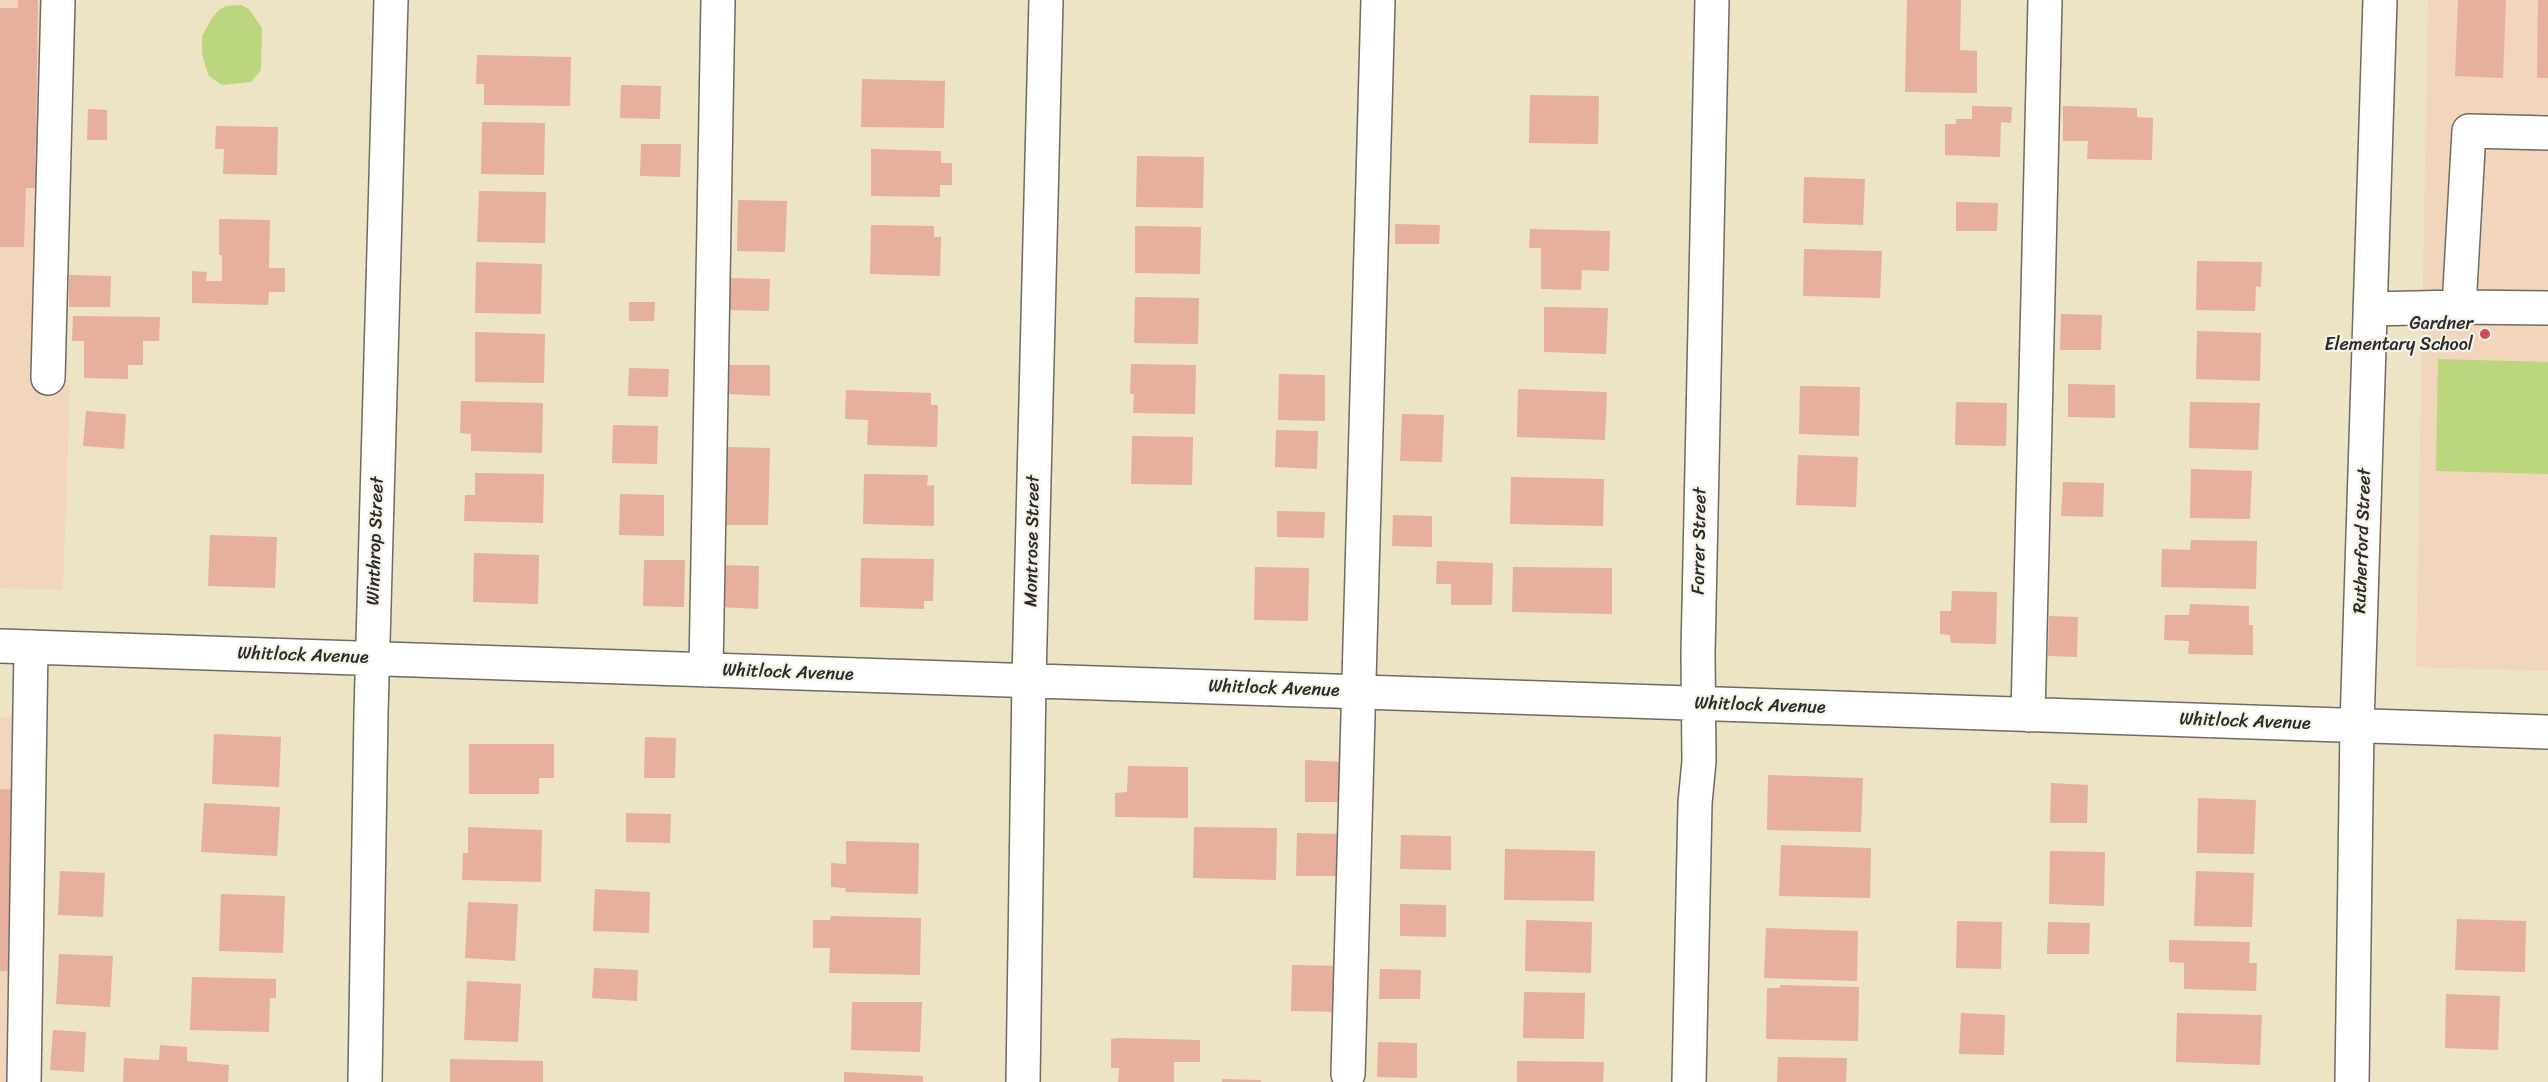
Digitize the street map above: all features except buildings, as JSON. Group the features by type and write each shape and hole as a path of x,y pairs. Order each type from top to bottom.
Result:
{"street":[{"path":"48,378 58,0"},
{"name":"Winthrop Street","path":"364,1082 391,0"},
{"path":"706,670 718,0"},
{"name":"Montrose Street","path":"1023,1082 1029,680 1046,0"},
{"path":"1348,1074 1378,0"},
{"name":"Forrer Street","path":"1689,1082 1695,802 1699,760 1698,704 1712,0"},
{"path":"2028,715 2044,0"},
{"name":"Rutherford Street","path":"2352,1082 2357,725 2380,0"},
{"path":"2459,307 2469,131 2548,134"},
{"path":"2370,309 2548,308"},
{"path":"15,646 24,1082"},
{"name":"Whitlock Avenue","path":"15,646 2548,732"}],"shaded area":[{"path":"0,0 42,0 35,382 70,385 63,590 0,588"},
{"name":"Gardner Elementary School","path":"2428,0 2548,0 2548,671 2416,667"},
{"path":"0,717 28,717 20,1082 0,1082"}],"green space":[{"path":"241,5 249,9 262,28 261,70 251,82 222,85 209,76 202,54 202,36 219,10 226,6"},
{"path":"2438,359 2548,362 2548,474 2436,471"}],"place":[{"name":"Gardner Elementary School","path":"2485,334"}]}
